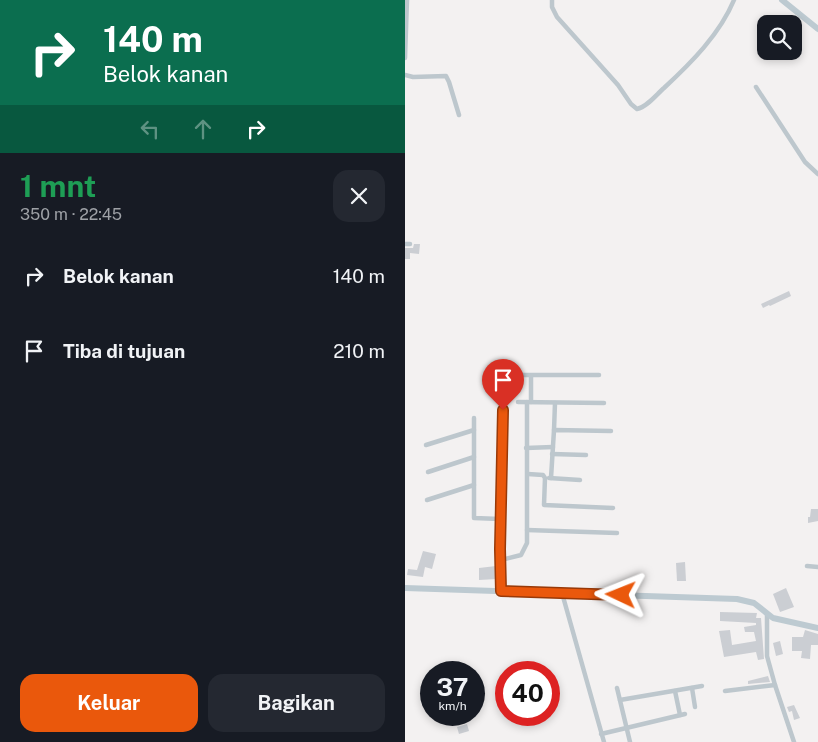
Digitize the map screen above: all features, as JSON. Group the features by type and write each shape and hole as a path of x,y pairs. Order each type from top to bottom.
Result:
{"street":[{"path":"405,58 407,0"},
{"path":"552,0 552,7 557,16 637,109 651,101 692,60 717,30 734,0"},
{"path":"782,0 818,29"},
{"path":"405,75 446,76 459,115"},
{"path":"756,87 805,162 818,174"},
{"path":"511,375 599,375"},
{"path":"501,560 521,555 527,543 528,474 526,448 531,376"},
{"path":"518,402 604,403"},
{"path":"555,403 553,447 544,505 613,508"},
{"path":"501,591 500,519 503,410"},
{"path":"474,418 474,518 500,519"},
{"path":"426,445 474,430"},
{"path":"554,430 611,431"},
{"path":"526,448 553,447"},
{"path":"552,454 586,455"},
{"path":"428,472 474,457"},
{"path":"528,474 543,475 548,478 580,480"},
{"path":"427,500 474,485"},
{"path":"527,530 617,533"},
{"path":"807,566 818,566"},
{"path":"405,588 737,599 754,603 767,614 781,620 818,628"},
{"path":"562,593 604,742"},
{"path":"767,614 767,656 795,742"},
{"path":"725,691 775,685"},
{"path":"620,700 701,686"},
{"path":"617,688 629,742"},
{"path":"692,688 695,707"},
{"path":"601,734 682,715 675,691"}],"building":[{"path":"414,244 420,244 419,254 410,253 410,259 405,259 405,248 413,248"},
{"path":"789,291 791,296 763,308 761,304"},
{"path":"811,509 818,509 818,521 808,523 808,517 810,517"},
{"path":"423,551 436,554 432,569 425,567 423,577 407,575 408,569 417,570"},
{"path":"685,562 686,581 677,581 676,563"},
{"path":"496,566 497,579 479,580 479,568"},
{"path":"786,588 794,607 780,612 773,594"},
{"path":"720,612 757,613 756,618 761,618 764,659 758,660 756,652 724,657 719,631 730,630 732,645 756,641 754,632 745,632 744,627 756,625 756,623 720,621"},
{"path":"805,630 818,634 818,645 811,645 810,659 801,658 802,651 792,651 792,637 803,637"},
{"path":"780,641 783,654 776,656 773,643"},
{"path":"768,676 770,682 748,684 748,681"},
{"path":"794,705 800,718 794,720 792,711 789,712 787,707"},
{"path":"468,726 469,731 459,734 457,727"}],"route":[{"path":"503,410 501,591 621,595"}]}
